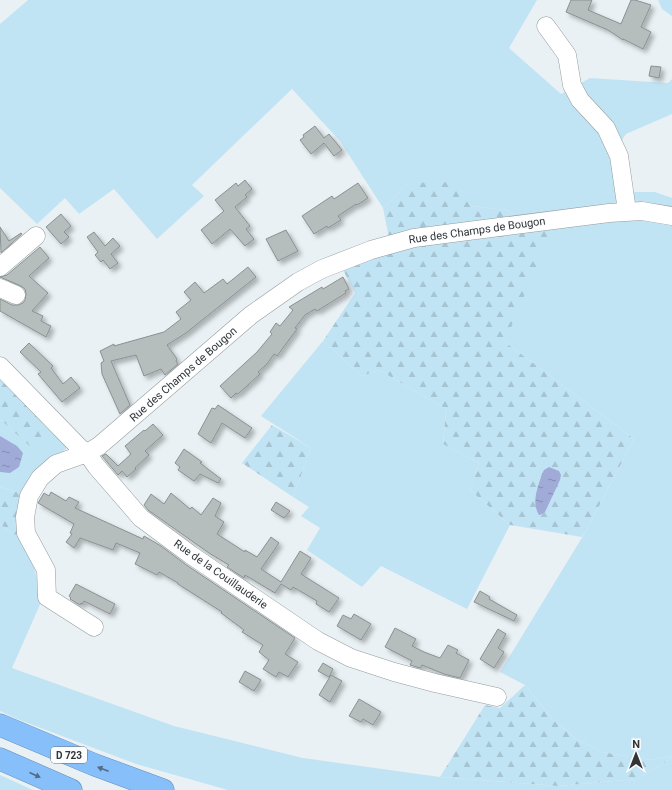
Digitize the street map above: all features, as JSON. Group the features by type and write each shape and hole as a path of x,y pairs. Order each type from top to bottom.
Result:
{"highway":[{"name":"D 723","path":"0,725 95,766 163,790"},
{"path":"0,760 71,790"}],"street":[{"path":"546,26 567,55 572,85 580,100 606,128 619,156 627,211"},
{"name":"Rue des Champs de Bougon","path":"94,627 47,597 46,570 26,533 25,516 29,496 40,478 56,464 87,453 100,446 251,315 298,282 322,269 371,250 414,238 627,211 656,213 672,216"},
{"path":"0,267 36,236"},
{"name":"Rue de la Couillauderie","path":"0,366 80,448 87,453 96,466 141,518 191,555 318,641 351,658 435,683 497,697"}],"green space":[{"path":"28,0 537,0 509,48 561,94 590,78 668,83 672,79 672,114 626,134 613,153 616,192 655,192 672,198 672,756 650,760 602,752 575,738 553,720 525,685 500,672 586,531 634,439 505,342 534,229 507,210 470,206 408,183 383,208 340,141 292,89 192,185 204,196 157,239 114,189 79,214 65,198 37,224 0,188 0,24"},
{"path":"658,0 672,0 672,16 662,9"},
{"path":"454,182 470,206 507,210 534,229 552,229 505,342 634,439 582,537 510,525 470,490 479,463 443,444 446,409 379,370 362,376 323,341 355,293 342,268 391,248 383,208 408,183"},
{"path":"323,341 362,376 379,370 446,409 443,444 479,463 470,490 510,525 467,609 381,566 362,587 307,550 320,528 301,516 309,507 293,497 311,448 261,416"},
{"path":"0,376 52,430 32,448 0,419"},
{"path":"0,419 32,447 52,430 68,447 33,477 24,494 0,487"},
{"path":"272,425 311,448 293,497 242,463"},
{"path":"0,487 24,494 18,534 14,535 0,524"},
{"path":"0,524 14,535 18,534 34,567 42,600 12,668 174,726 303,758 440,777 558,786 637,779 672,758 672,790 228,790 136,764 17,719 0,711"},
{"path":"525,685 553,720 575,738 602,752 650,760 672,756 672,758 637,779 558,786 440,777 485,705 500,708"},
{"path":"0,775 33,790 0,790"}],"water":[{"path":"0,436 17,446 23,453 19,467 10,473 0,472"},
{"path":"549,467 559,471 561,475 560,480 545,512 539,515 535,500 537,489 544,470"}],"building":[{"path":"571,0 592,0 588,10 621,24 631,0 651,5 641,27 651,32 643,49 623,40 608,30 566,12"},
{"path":"651,66 661,67 659,78 649,76"},
{"path":"315,126 324,138 329,134 342,150 334,156 324,143 311,154 300,140 304,137 303,135"},
{"path":"245,180 252,189 245,195 247,197 235,207 250,226 246,229 254,239 245,246 230,229 212,244 201,230 224,211 215,200 236,183 238,186"},
{"path":"358,183 368,198 338,216 341,220 314,234 302,216 332,196 334,199"},
{"path":"61,214 71,226 64,232 69,237 61,244 46,227"},
{"path":"0,227 9,241 21,233 22,234 1,253"},
{"path":"286,230 298,251 278,261 266,239"},
{"path":"94,232 105,246 113,238 120,246 111,254 118,263 110,269 103,260 101,262 95,255 98,252 87,237"},
{"path":"40,247 49,258 29,276 48,293 32,311 43,316 41,321 51,326 46,337 0,311 0,299 12,305 18,305 23,303 26,294 25,289 21,286 0,277 7,275"},
{"path":"248,267 256,277 186,333 167,345 177,359 176,361 178,364 165,375 161,369 144,376 136,355 111,361 130,405 120,414 102,374 101,363 104,361 100,351 114,344 114,346 164,332 181,319 176,312 191,300 184,292 195,282 204,293 223,279 227,284"},
{"path":"343,277 349,289 345,291 346,293 317,311 315,309 305,315 295,328 297,329 277,356 274,354 267,364 258,372 260,374 238,394 236,393 231,398 220,386 257,352 272,334 270,332 276,323 280,326 293,310 289,307 322,287 323,289"},
{"path":"29,343 53,366 51,368 63,384 71,377 80,388 62,402 38,374 41,372 20,352"},
{"path":"218,405 252,428 245,438 222,423 211,443 198,434 212,408 215,409"},
{"path":"153,424 163,435 145,451 149,455 127,477 122,471 118,475 102,456 106,454 118,466 131,454 125,446"},
{"path":"184,449 202,462 200,463 221,479 218,483 200,474 194,481 178,470 180,467 175,463"},
{"path":"51,492 66,501 69,497 79,502 75,508 143,539 144,536 161,546 185,564 295,638 285,654 298,662 288,677 279,672 276,677 263,669 269,660 259,652 263,645 242,632 244,630 221,613 222,612 159,572 157,575 135,564 140,553 116,543 113,550 80,538 74,548 66,542 72,534 70,533 74,524 38,503 44,493 49,496"},
{"path":"171,493 190,509 192,507 201,515 213,498 221,503 215,516 224,522 217,534 245,552 245,550 257,557 271,537 279,543 261,569 281,582 300,551 311,558 301,574 339,598 329,612 316,604 317,601 293,587 291,590 281,584 275,593 245,575 244,578 227,567 229,565 209,553 148,510 144,505 151,494 164,504"},
{"path":"276,502 290,511 284,518 271,510"},
{"path":"76,584 115,604 110,614 84,601 80,605 70,599 71,598 69,596"},
{"path":"480,591 490,597 489,599 517,615 514,621 474,602"},
{"path":"354,614 371,624 361,640 337,626 343,615 351,619"},
{"path":"395,628 416,639 412,646 440,658 448,645 458,650 456,653 469,660 460,678 444,674 422,665 420,668 410,665 412,661 385,647"},
{"path":"498,629 506,634 498,648 504,652 494,668 480,659"},
{"path":"323,663 333,669 329,677 318,671"},
{"path":"245,671 261,680 254,691 239,682"},
{"path":"331,675 342,681 330,702 319,695"},
{"path":"359,699 381,712 373,725 363,719 361,722 349,716"}]}
